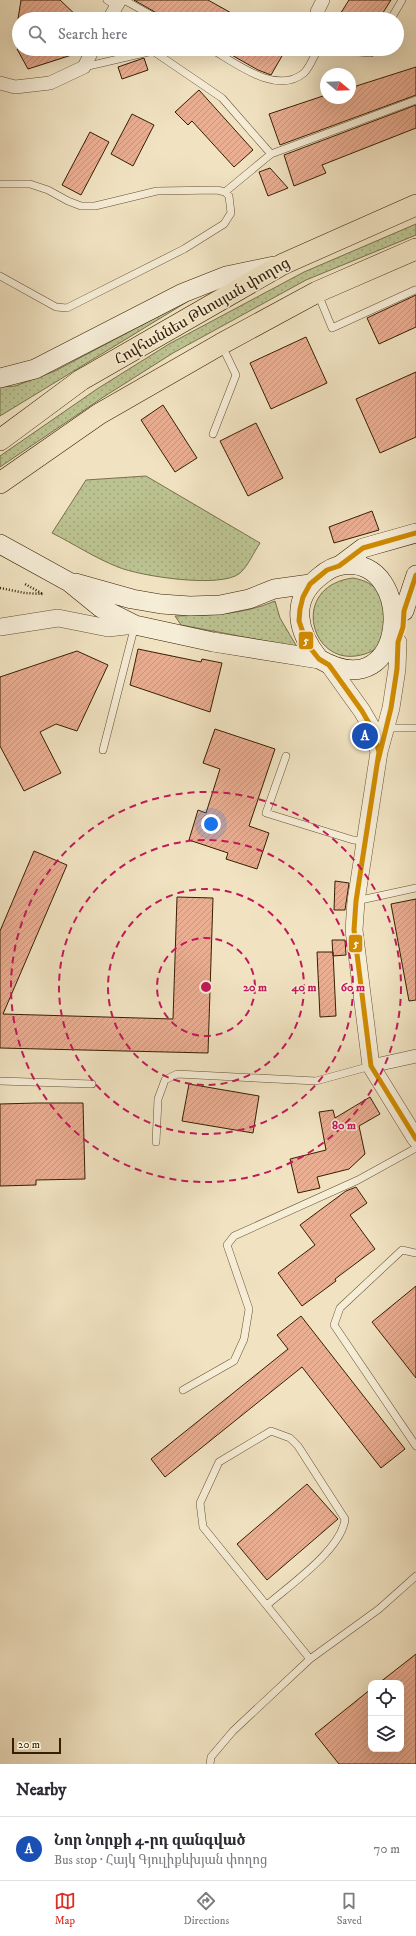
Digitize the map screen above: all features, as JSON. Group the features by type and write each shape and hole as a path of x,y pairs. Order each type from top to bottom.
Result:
{"main road":[{"name":"Հովհաննես Թևոսյան փողոց","path":"0,440 81,380 283,264 416,205"},
{"path":"0,483 99,414 221,344 317,292 416,248"},
{"path":"0,378 35,369 183,293 226,276 283,264"},
{"path":"339,566 363,548 416,533"},
{"path":"0,544 69,582 101,608 135,625 213,642 355,669 369,667 387,658 398,642 416,575"},
{"path":"324,662 307,644 299,621 303,597 310,584 327,570 352,564 376,570 386,577 395,587 407,608"},
{"path":"69,582 132,599 160,604 190,606 220,605 249,599 274,589 310,584"}],"street":[{"path":"319,12 323,0"},
{"path":"112,12 117,2"},
{"path":"0,83 15,86 50,83 84,67 90,56"},
{"path":"0,627 58,618 108,628 135,625"},
{"path":"398,642 397,668 387,728 379,752 356,901 354,930 371,1066 416,1140"},
{"path":"324,662 362,711 373,730 379,752"},
{"path":"371,1066 416,1056"}],"lane":[{"path":"395,12 402,0"},
{"path":"117,2 141,12"},
{"path":"84,67 131,56"},
{"path":"160,56 222,98 271,154"},
{"path":"224,56 267,80 288,81 304,72 314,56"},
{"path":"225,192 271,154 416,100"},
{"path":"0,184 30,184 48,190 68,201 82,206 95,206 157,191 217,190 225,192 229,196 230,214 224,224 184,249 67,308 56,307 0,276"},
{"path":"317,292 332,328 415,290"},
{"path":"213,434 236,375 221,344"},
{"path":"102,750 135,625"},
{"path":"387,728 416,728"},
{"path":"286,756 266,813 353,840 365,840"},
{"path":"356,901 416,888"},
{"path":"156,1142 158,1099 165,1080 177,1074 316,1082 371,1066"},
{"path":"0,1081 92,1084"},
{"path":"183,1390 234,1361 244,1339 248,1309 228,1245 234,1236 358,1180 416,1148"},
{"path":"416,1253 402,1250 340,1308 334,1326 416,1446"},
{"path":"267,1605 334,1547 344,1529 346,1520 298,1446 290,1438 271,1431 219,1462 200,1503 203,1527 310,1659"},
{"path":"210,1764 211,1757 233,1731 310,1659 379,1609 416,1576"}],"path":[{"path":"0,588 25,593 43,594 25,584"}],"green space":[{"path":"416,224 416,235 306,280 173,353 105,396 0,467 0,456 97,389 169,344 304,272"},
{"path":"195,297 0,416 0,387 15,386 55,371"},
{"path":"146,476 260,543 240,573 230,578 199,581 143,574 109,563 52,533 86,480"},
{"path":"353,578 362,580 373,586 381,596 391,616 382,640 376,648 361,655 343,656 329,650 319,638 314,624 314,609 320,595 333,584"},
{"path":"275,601 280,618 297,647 181,625 175,616 213,615 238,612 263,606"}],"building":[{"path":"21,0 60,0 73,12 19,12"},
{"path":"134,0 208,0 229,12 155,12"},
{"path":"349,0 391,0 383,12 341,12"},
{"path":"21,56 69,56 28,69"},
{"path":"233,56 282,56 271,75 258,70"},
{"path":"144,58 148,70 122,79 118,67"},
{"path":"416,67 416,95 280,145 269,114 320,97 320,104 356,104 356,86"},
{"path":"199,90 253,150 234,167 192,121 188,125 175,112"},
{"path":"416,105 416,128 322,165 326,173 294,186 284,155"},
{"path":"132,114 154,125 133,166 111,154"},
{"path":"90,132 109,142 81,195 62,185"},
{"path":"270,168 288,188 268,196 259,172"},
{"path":"416,295 416,327 379,344 367,318"},
{"path":"306,337 327,383 271,409 250,363"},
{"path":"416,372 416,437 380,453 356,399"},
{"path":"163,405 197,458 175,472 141,420"},
{"path":"256,423 283,478 248,496 220,441"},
{"path":"372,511 379,530 334,543 329,527"},
{"path":"138,649 201,662 202,659 222,663 210,712 130,685"},
{"path":"77,651 108,665 77,731 56,724 40,732 61,773 24,791 0,746 0,677"},
{"path":"215,729 275,749 249,826 269,833 257,869 226,859 228,853 189,840 198,810 206,813 220,769 203,763"},
{"path":"34,851 67,865 3,1014 173,1019 177,897 213,898 208,1053 0,1048 0,931"},
{"path":"335,881 349,883 345,910 334,910"},
{"path":"416,899 416,1000 409,1001 391,904"},
{"path":"332,940 345,940 346,955 333,956"},
{"path":"317,952 333,952 336,1016 320,1017"},
{"path":"189,1084 259,1096 253,1133 182,1121"},
{"path":"370,1097 380,1114 359,1126 365,1154 349,1169 317,1177 320,1188 298,1193 290,1159 326,1150 319,1112 333,1110 335,1118"},
{"path":"83,1103 85,1179 36,1180 36,1185 0,1186 0,1104"},
{"path":"356,1187 367,1203 350,1215 375,1249 335,1279 336,1281 302,1306 278,1273 315,1245 300,1225 346,1191"},
{"path":"416,1286 416,1378 372,1322"},
{"path":"301,1316 405,1449 381,1468 302,1367 165,1477 151,1459 288,1349 277,1335"},
{"path":"307,1484 338,1519 267,1580 237,1544"},
{"path":"416,1654 416,1764 339,1764 315,1734 368,1691 368,1752 404,1752 404,1680 383,1680"}],"transit line":[{"name":"5","path":"416,533 363,548 339,566 327,570 310,584 303,597 299,621 307,644 319,659 329,665 362,711 373,730 379,752 356,901 354,930 371,1066 416,1139"},
{"name":"5","path":"378,761 391,708 397,669 398,642 403,627 404,611 416,575"}],"place":[{"name":"Նոր Նորքի 4-րդ զանգված","path":"365,736"}]}
